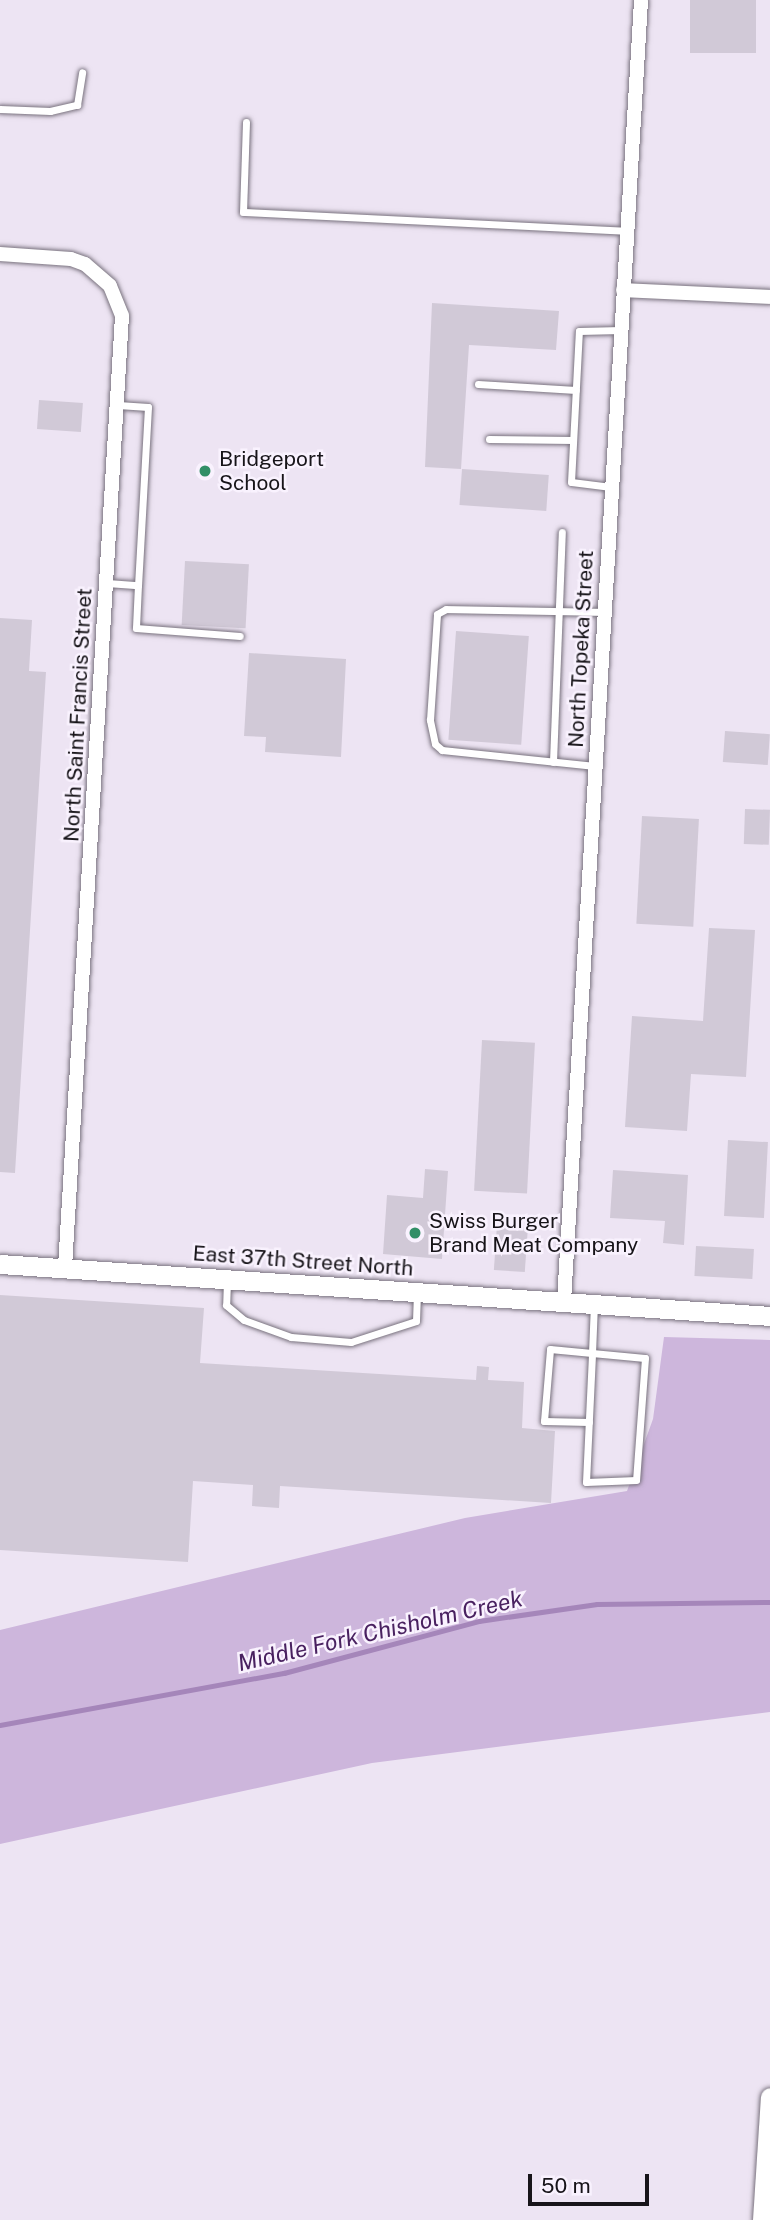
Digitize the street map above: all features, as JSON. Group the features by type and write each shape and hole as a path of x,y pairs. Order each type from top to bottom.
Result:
{"main road":[{"name":"East 37th Street North","path":"0,1264 770,1316"},
{"path":"762,2220 770,2097"}],"street":[{"name":"North Topeka Street","path":"564,1301 641,0"},
{"name":"North Saint Francis Street","path":"0,254 71,259 99,274 110,286 122,316 65,1268"},
{"path":"623,290 770,297"}],"lane":[{"path":"0,109 50,111 77,105 82,72"},
{"path":"246,122 243,212 627,230"},
{"path":"611,487 573,484 576,390 580,329 621,330"},
{"path":"478,384 576,390"},
{"path":"118,405 148,407 136,628 240,636"},
{"path":"489,439 573,440"},
{"path":"553,762 562,533"},
{"path":"107,583 138,584"},
{"path":"595,766 442,750 435,744 430,720 437,614 446,609 604,612"},
{"path":"227,1279 226,1305 244,1320 291,1337 351,1342 415,1321 417,1292"},
{"path":"589,1422 544,1421 550,1349 592,1353 645,1358 636,1480 586,1482 589,1422 592,1353 594,1303"}],"shaded area":[{"path":"664,1337 770,1340 770,1712 372,1763 0,1844 0,1630 465,1518 627,1491 653,1419"}],"building":[{"path":"690,0 756,0 756,53 690,53"},
{"path":"432,303 559,311 556,350 469,345 461,469 425,467"},
{"path":"39,400 83,403 81,432 37,429"},
{"path":"462,469 549,475 546,511 459,505"},
{"path":"185,561 249,564 246,628 182,625"},
{"path":"0,618 32,620 29,671 46,672 15,1173 0,1172"},
{"path":"456,631 529,636 521,745 448,740"},
{"path":"249,653 346,659 341,757 265,752 266,737 244,736"},
{"path":"725,731 770,734 768,765 723,762"},
{"path":"745,809 770,810 769,845 744,844"},
{"path":"642,816 699,819 693,927 636,924"},
{"path":"709,928 755,930 746,1077 691,1074 687,1131 625,1127 632,1016 703,1021"},
{"path":"482,1040 535,1043 527,1194 474,1191"},
{"path":"728,1140 768,1142 764,1218 724,1216"},
{"path":"425,1169 448,1171 442,1259 383,1254 387,1195 423,1198"},
{"path":"613,1170 688,1175 684,1245 663,1243 665,1221 610,1218"},
{"path":"497,1225 528,1227 525,1272 494,1270"},
{"path":"696,1246 754,1249 752,1279 694,1276"},
{"path":"0,1295 204,1308 200,1363 476,1380 477,1366 489,1367 488,1380 524,1382 522,1428 555,1431 551,1503 280,1486 279,1508 252,1506 253,1485 193,1481 188,1562 0,1550"}],"waterway":[{"name":"Middle Fork Chisholm Creek","path":"0,1725 284,1673 479,1621 597,1604 770,1602"}],"place":[{"name":"Bridgeport School","path":"205,471"},
{"name":"Swiss Burger Brand Meat Company","path":"415,1233"}]}
